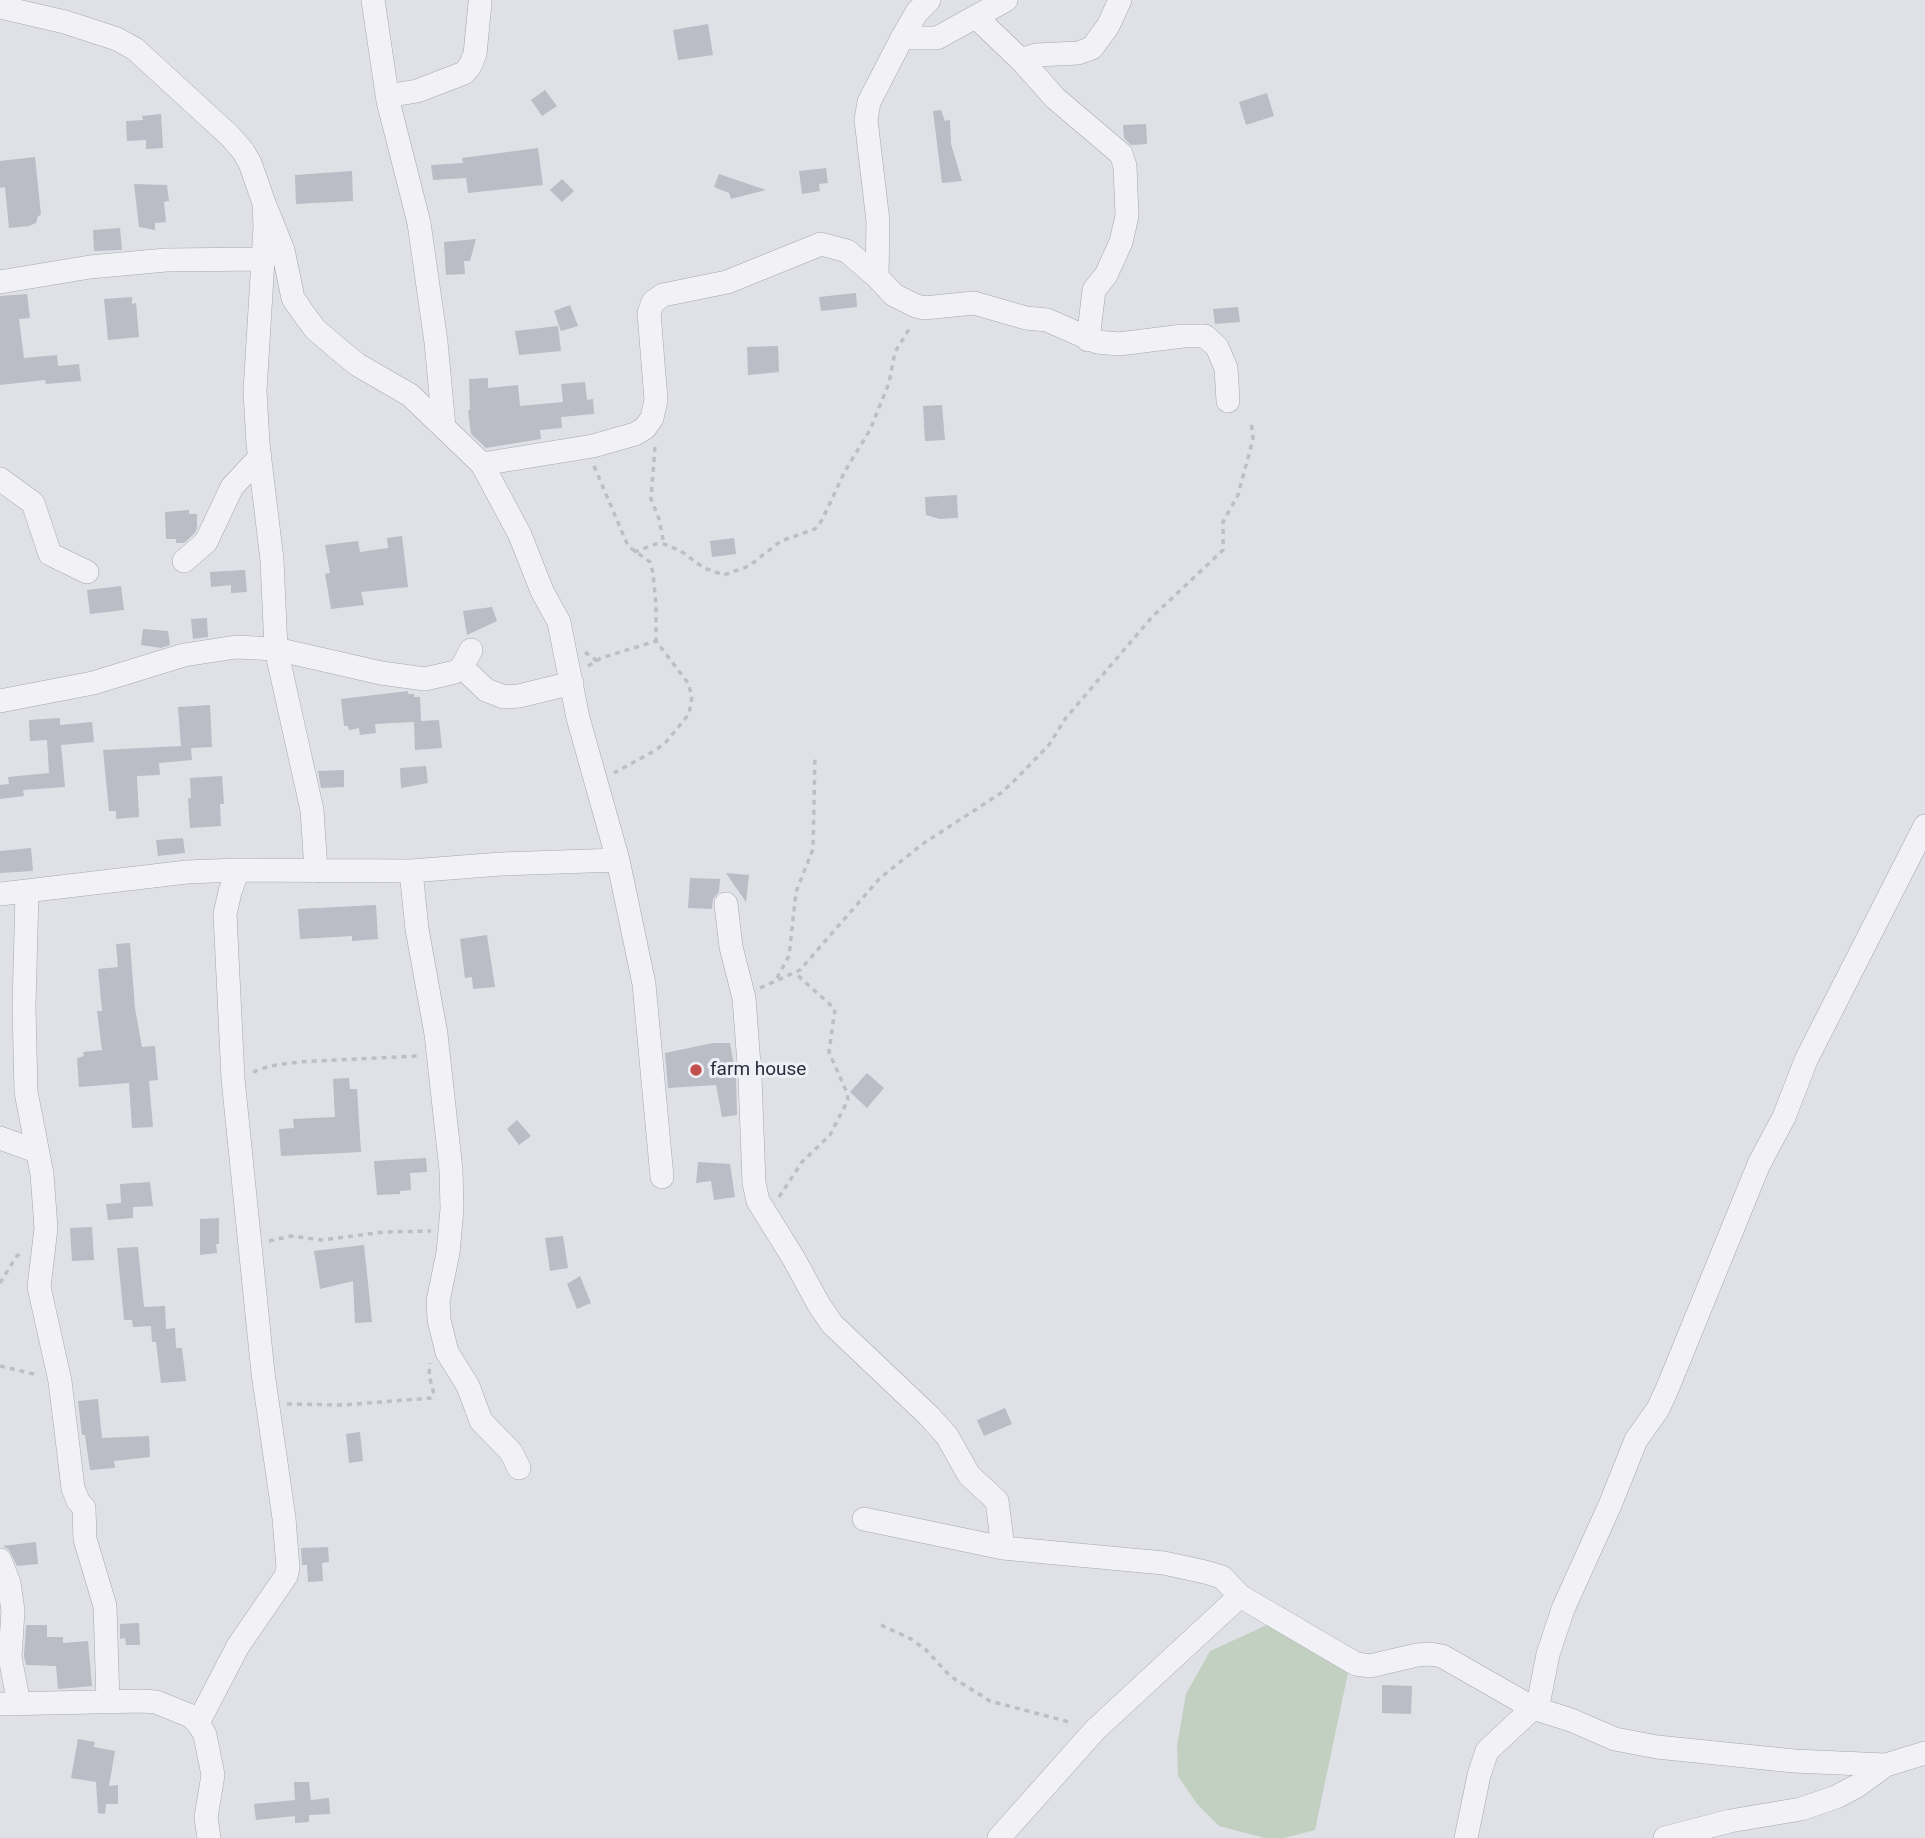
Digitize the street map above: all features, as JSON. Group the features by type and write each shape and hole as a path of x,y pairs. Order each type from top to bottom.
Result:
{"street":[{"path":"373,0 387,96 419,223 436,342 444,427"},
{"path":"877,277 878,221 866,120 872,95 917,12 929,0"},
{"path":"902,38 937,38 1006,0"},
{"path":"1021,60 1036,55 1078,53 1092,48 1108,26 1120,0"},
{"path":"387,96 417,92 464,73 475,54 480,3"},
{"path":"0,7 65,22 117,39 148,59 243,150 283,250 293,298 314,329 358,365 410,396 482,464 520,535 542,592 559,622 578,718 618,859 644,984 662,1177"},
{"path":"976,17 1021,60 1055,99 1121,154 1125,166 1127,216 1121,242 1106,275 1094,290 1088,340"},
{"path":"264,203 255,391 260,457 272,560 276,649 312,810 316,871"},
{"path":"482,464 586,447 635,434 649,424 656,400 649,313 653,302 663,295 727,282 821,244 846,251 894,295 925,309 974,303 1026,318 1047,320 1088,340 1119,344 1205,336 1217,347 1226,368 1228,401"},
{"path":"0,282 90,267 166,260 220,261 263,258"},
{"path":"184,561 206,542 232,487 260,457"},
{"path":"0,479 33,503 50,554 87,572"},
{"path":"0,701 93,683 184,655 236,647 276,649 381,673 425,679 447,675 466,659 486,690 504,697 519,696 571,680"},
{"path":"1466,1838 1479,1774 1487,1751 1533,1709 1539,1700 1548,1654 1563,1609 1636,1440 1658,1409 1668,1387 1759,1164 1784,1116 1806,1060 1925,826"},
{"path":"0,894 187,872 411,872 502,864 618,859"},
{"path":"198,1723 238,1646 288,1572 285,1528 267,1404 233,1079 225,914 238,870"},
{"path":"411,872 417,929 438,1055 451,1170 452,1209 438,1301 439,1320 447,1352 468,1386 481,1421 511,1452 519,1468"},
{"path":"27,892 24,1007 26,1092 42,1174 46,1228 38,1287 60,1381 74,1494 84,1508 85,1539 105,1606 108,1701"},
{"path":"726,904 731,947 744,998 754,1183 758,1201 818,1305 832,1324 929,1416 947,1436 964,1469 997,1501 1003,1548"},
{"path":"0,1138 36,1151"},
{"path":"864,1519 1003,1548 1164,1563 1205,1572 1222,1577 1240,1596 1356,1664 1370,1666 1417,1655 1442,1656 1533,1709 1571,1720 1615,1739 1657,1747 1794,1760 1885,1765 1925,1753"},
{"path":"0,1560 9,1583 13,1611 10,1704 156,1702 182,1712 198,1723 205,1735 213,1775 206,1818 209,1838"},
{"path":"999,1838 1095,1730 1240,1596"},
{"path":"1665,1838 1730,1821 1801,1809 1836,1797 1857,1786 1885,1765"}],"path":[{"path":"634,552 664,544 681,551 704,568 724,575 749,566 781,541 815,529 873,423 889,383 895,352 905,332 934,307"},
{"path":"744,998 776,979 795,973 880,878 924,843 1001,793 1049,745 1065,719 1152,617 1223,550 1223,522 1238,495 1253,439 1251,421"},
{"path":"649,424 655,453 651,499 659,519 664,544"},
{"path":"586,447 623,537 634,552 646,558 653,573 656,640 688,683 692,696 689,714 674,734 656,750 597,783"},
{"path":"571,680 601,658 656,640"},
{"path":"776,979 789,956 796,892 813,849 815,756"},
{"path":"769,1217 786,1185 802,1163 830,1135 848,1100 830,1052 835,1009 795,973"},
{"path":"233,1079 270,1066 298,1062 438,1055"},
{"path":"251,1253 272,1239 282,1237 323,1240 384,1232 450,1230"},
{"path":"0,1283 21,1252 43,1246"},
{"path":"267,1404 355,1404 431,1398 434,1394 429,1364 437,1356 447,1352"},
{"path":"0,1366 60,1381"},
{"path":"881,1625 911,1639 926,1650 950,1676 990,1702 1095,1730"}],"green space":[{"path":"1267,1625 1348,1673 1315,1830 1284,1838 1265,1838 1219,1826 1197,1804 1178,1776 1177,1746 1186,1694 1210,1651"}],"building":[{"path":"708,24 713,55 678,60 673,30"},
{"path":"545,90 557,106 542,116 531,100"},
{"path":"1267,93 1274,116 1246,125 1239,102"},
{"path":"941,110 945,121 950,120 951,144 962,181 942,183 933,111"},
{"path":"161,114 163,148 146,149 146,140 127,141 126,121 143,120 142,116"},
{"path":"1146,124 1147,144 1131,145 1124,138 1123,125"},
{"path":"538,148 543,185 468,193 466,178 433,180 431,165 463,163 462,158"},
{"path":"35,157 41,215 36,223 29,226 9,228 5,187 0,188 0,161"},
{"path":"826,168 828,183 819,184 820,191 802,194 799,171"},
{"path":"352,171 353,201 296,204 295,175"},
{"path":"719,174 766,190 731,199 729,193 714,187"},
{"path":"562,179 574,191 562,202 550,190"},
{"path":"134,184 167,185 169,201 164,202 166,222 155,223 155,230 139,227"},
{"path":"120,228 122,250 94,251 93,230"},
{"path":"476,239 470,261 464,261 465,274 446,275 444,242"},
{"path":"856,293 857,307 821,311 819,297"},
{"path":"27,294 30,318 19,319 24,358 57,355 58,366 79,364 81,381 46,384 45,380 0,385 0,296"},
{"path":"132,297 132,304 136,303 139,337 108,340 104,299"},
{"path":"570,305 578,326 561,331 554,311"},
{"path":"1238,307 1240,322 1215,324 1213,309"},
{"path":"558,326 561,351 519,355 515,331"},
{"path":"778,346 779,372 748,375 747,347"},
{"path":"488,378 488,388 518,385 520,406 563,402 561,384 585,382 587,400 593,399 594,414 561,417 562,428 540,430 541,439 486,448 471,434 468,410 469,379"},
{"path":"942,405 945,440 925,441 923,406"},
{"path":"957,495 958,518 940,519 926,515 925,497"},
{"path":"189,510 189,514 197,514 195,533 184,543 176,543 176,539 166,539 165,512"},
{"path":"402,536 408,587 361,592 364,605 331,609 325,574 330,573 325,545 358,541 360,552 388,548 387,538"},
{"path":"734,538 736,554 712,557 710,541"},
{"path":"245,570 247,592 231,593 231,585 211,587 210,572"},
{"path":"121,586 124,610 90,614 87,590"},
{"path":"492,607 497,621 467,635 463,611"},
{"path":"207,618 208,637 193,639 191,619"},
{"path":"143,629 168,631 170,645 161,648 141,645"},
{"path":"408,691 408,694 414,694 414,697 420,697 421,721 439,720 442,748 415,750 414,722 375,724 376,733 360,735 359,728 349,730 348,726 344,726 341,699"},
{"path":"210,705 212,747 191,748 192,760 159,763 160,775 137,776 139,817 116,819 116,811 109,811 103,750 181,746 178,707"},
{"path":"60,718 60,725 92,722 94,742 61,745 65,787 23,790 24,796 0,799 0,785 9,784 8,777 49,773 47,740 30,741 29,720"},
{"path":"426,766 428,783 401,788 400,768"},
{"path":"344,770 344,787 321,788 318,771"},
{"path":"222,776 224,804 220,804 221,826 190,828 190,778"},
{"path":"183,838 185,853 158,856 156,840"},
{"path":"31,848 33,871 0,873 0,851"},
{"path":"726,873 749,875 746,902"},
{"path":"690,878 720,879 719,892 713,899 712,909 688,908"},
{"path":"376,905 378,939 352,941 352,936 300,939 298,909"},
{"path":"487,935 495,987 473,989 472,977 465,978 460,939"},
{"path":"130,943 135,1008 142,1047 155,1046 158,1080 149,1081 153,1127 132,1128 129,1083 79,1087 77,1058 84,1056 83,1052 102,1050 97,1011 102,1011 98,969 118,967 116,944"},
{"name":"farm house","path":"713,1043 730,1043 736,1077 737,1115 722,1117 716,1085 668,1088 665,1053"},
{"path":"867,1073 884,1088 867,1108 850,1092"},
{"path":"349,1078 350,1089 357,1089 361,1152 281,1156 279,1129 294,1128 293,1119 335,1117 333,1079"},
{"path":"517,1120 531,1136 519,1145 507,1129"},
{"path":"426,1158 427,1172 410,1173 411,1190 400,1191 400,1194 377,1195 374,1161"},
{"path":"698,1162 730,1164 735,1197 714,1200 711,1181 696,1183"},
{"path":"150,1182 153,1206 133,1207 133,1218 108,1220 106,1204 121,1203 120,1184"},
{"path":"219,1218 217,1253 200,1255 200,1219"},
{"path":"92,1227 94,1260 72,1261 70,1228"},
{"path":"563,1236 568,1268 550,1271 545,1238"},
{"path":"364,1245 372,1322 355,1323 353,1281 320,1289 314,1251"},
{"path":"138,1247 144,1307 165,1306 166,1329 175,1328 176,1348 182,1348 186,1381 161,1383 156,1342 152,1342 151,1326 133,1327 132,1320 124,1320 117,1248"},
{"path":"580,1276 591,1303 577,1309 567,1284"},
{"path":"98,1399 102,1438 149,1436 150,1457 114,1461 115,1468 90,1470 78,1401"},
{"path":"1005,1408 1012,1424 984,1436 977,1420"},
{"path":"360,1432 363,1461 349,1463 346,1434"},
{"path":"36,1542 38,1564 17,1566 9,1550 3,1546"},
{"path":"328,1547 329,1562 322,1563 323,1581 308,1582 307,1565 302,1565 301,1548"},
{"path":"139,1623 140,1645 126,1645 125,1638 120,1639 120,1624"},
{"path":"26,1625 47,1625 47,1637 63,1637 63,1643 88,1641 92,1686 58,1689 56,1666 26,1665"},
{"path":"1382,1685 1412,1686 1411,1714 1382,1713"},
{"path":"78,1739 95,1742 94,1747 115,1751 109,1786 118,1785 118,1804 106,1804 105,1814 98,1813 96,1782 71,1778"},
{"path":"294,1782 309,1782 311,1800 329,1798 330,1814 309,1815 309,1822 295,1823 295,1816 256,1820 254,1804 295,1800"}],"place":[{"name":"farm house","path":"696,1070"}]}
